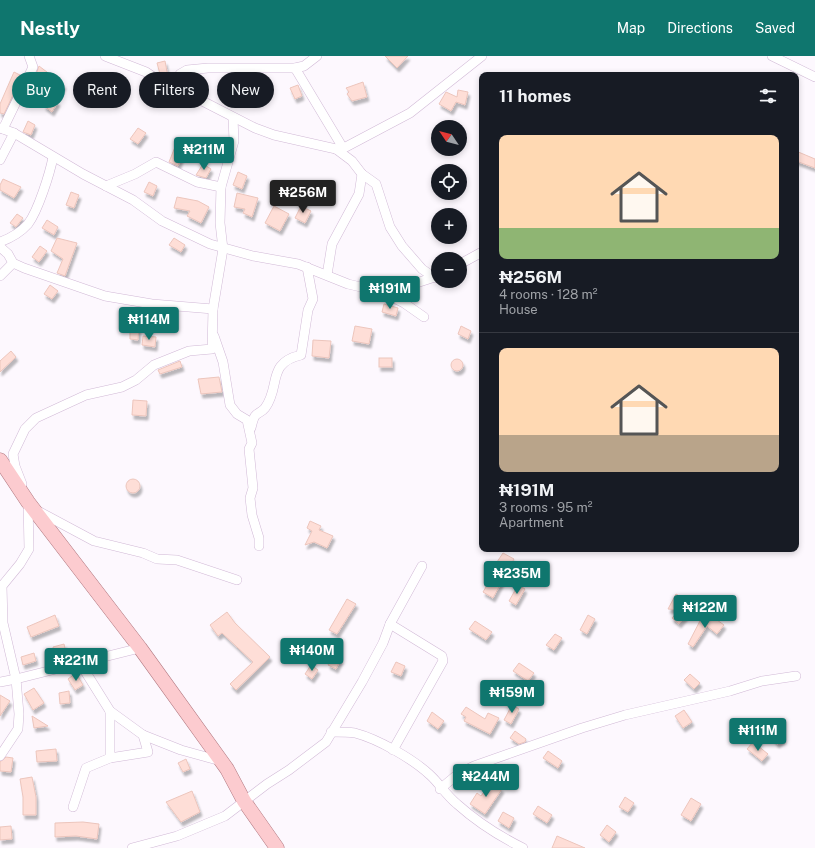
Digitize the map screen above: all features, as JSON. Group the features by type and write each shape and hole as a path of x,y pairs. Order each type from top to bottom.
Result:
{"main road":[{"path":"0,460 31,506 140,648 221,760 244,801 277,848"}],"street":[{"path":"29,56 33,67 2,129 14,133 53,157 133,200 162,221 222,249 307,267 348,284 374,291 404,303 424,317"},
{"path":"107,56 146,72"},
{"path":"184,72 187,70 208,68 295,68 304,66 318,56"},
{"path":"209,105 274,136 340,149 410,113 482,56"},
{"path":"772,56 815,77"},
{"path":"295,68 340,149 362,174 376,184 390,227 402,246 422,269 431,274"},
{"path":"0,756 18,729 16,679 3,623 1,587 20,564 29,549 31,506 15,466 13,454 18,440 29,423 55,408 80,397 122,387 136,380 154,365 189,350 212,349 213,309 222,249 220,223 221,187 234,141 233,118"},
{"path":"0,160 14,133"},
{"path":"0,242 15,236 29,223 50,175 53,157"},
{"path":"106,186 135,174 156,162 196,182 221,187"},
{"path":"327,275 332,244 359,194 362,174"},
{"path":"0,247 8,254 13,263 66,284 105,296 152,304 213,309"},
{"path":"467,260 479,254"},
{"path":"0,276 13,263"},
{"path":"250,428 255,416 264,409 271,394 276,373 281,365 289,358 301,355 308,310 313,299 307,267"},
{"path":"374,291 404,287 431,279"},
{"path":"212,329 223,362 230,405 237,414 248,420 250,428 252,443 249,449 253,488 250,498 252,515 259,538 259,546"},
{"path":"31,506 94,541 143,553 156,559 177,560 237,580"},
{"path":"132,848 198,829 225,816 326,742 362,682 383,643 390,624 422,566"},
{"path":"390,624 442,656 443,661 393,750"},
{"path":"0,682 140,648"},
{"path":"80,663 110,711 143,735 181,750 221,760"},
{"path":"440,789 458,774 474,766 582,728 625,715 730,691 762,681 796,676"},
{"path":"110,711 110,758"},
{"path":"331,732 354,733 369,737 393,750 431,775 440,789 457,805 493,832 523,848"},
{"path":"73,807 86,768 110,758 148,752 143,735"}],"building":[{"path":"385,56 408,56 397,68"},
{"path":"165,61 167,72 159,72 157,63"},
{"path":"39,66 47,72 37,72"},
{"path":"12,77 12,97 4,114 0,113 0,104"},
{"path":"363,82 367,97 352,101 347,94 349,92 346,88"},
{"path":"298,85 302,96 295,99 290,88"},
{"path":"458,90 468,92 465,105 456,102 451,111 439,104 446,92 457,97"},
{"path":"47,108 54,108 52,112"},
{"path":"28,121 35,125 31,135 23,132"},
{"path":"138,128 146,133 138,144 130,139"},
{"path":"175,147 184,151 178,166 169,162"},
{"path":"799,152 815,159 815,168 799,162"},
{"path":"203,164 211,169 206,178 196,175"},
{"path":"238,172 247,176 242,189 233,185"},
{"path":"3,179 21,187 14,198 0,190 0,185"},
{"path":"149,182 157,186 153,196 144,192"},
{"path":"71,192 79,195 74,208 66,205"},
{"path":"237,193 258,198 252,217 243,213 245,209 234,207"},
{"path":"177,197 198,201 209,207 201,223 187,216 190,211 174,208"},
{"path":"274,206 289,214 280,231 265,223"},
{"path":"301,206 311,211 305,223 295,218"},
{"path":"17,214 23,218 16,227 10,223"},
{"path":"47,220 58,227 54,235 42,228"},
{"path":"57,238 77,243 65,276 57,273 63,259 51,251"},
{"path":"174,238 185,245 181,252 169,245"},
{"path":"40,246 47,251 39,262 32,257"},
{"path":"50,285 58,291 52,299 44,294"},
{"path":"384,304 398,308 396,316 382,312"},
{"path":"130,326 139,326 138,340 130,339"},
{"path":"355,326 372,329 369,344 352,341"},
{"path":"461,326 471,331 468,339 458,334"},
{"path":"143,336 156,337 155,347 142,345"},
{"path":"313,340 331,341 329,358 312,356"},
{"path":"11,351 16,357 0,372 0,361"},
{"path":"379,358 392,358 392,367 379,367"},
{"path":"457,359 461,361 463,365 461,369 457,371 453,369 451,365 453,361"},
{"path":"180,361 182,367 160,374 158,370"},
{"path":"219,377 222,392 201,394 198,379"},
{"path":"133,400 147,401 146,416 132,415"},
{"path":"133,479 138,481 140,486 138,491 133,493 128,491 126,486 128,481"},
{"path":"310,521 321,526 319,530 333,536 327,548 314,542 305,545 312,531 307,528"},
{"path":"503,553 514,559 493,598 483,592 498,567 495,565"},
{"path":"518,585 525,589 516,605 509,601"},
{"path":"676,594 686,600 684,605 691,610 679,624 672,618 679,610 668,609"},
{"path":"347,599 356,604 337,634 329,630"},
{"path":"227,612 235,623 270,657 236,690 230,684 253,662 222,633 218,636 210,625"},
{"path":"55,615 59,626 31,637 27,627"},
{"path":"588,615 595,619 587,634 580,630"},
{"path":"710,615 724,625 717,634 707,626 693,647 688,644 702,617 706,620"},
{"path":"475,621 492,632 486,640 469,629"},
{"path":"555,634 562,638 554,650 546,645"},
{"path":"64,644 67,656 70,655 71,659 56,663 53,647"},
{"path":"34,653 36,661 23,665 21,657"},
{"path":"333,655 341,659 336,669 328,665"},
{"path":"396,662 405,666 401,676 391,672"},
{"path":"519,663 534,673 528,681 513,671"},
{"path":"311,665 318,670 312,679 305,674"},
{"path":"76,673 83,685 75,690 68,679"},
{"path":"690,674 700,683 694,689 684,680"},
{"path":"34,688 44,703 33,710 24,694"},
{"path":"69,691 70,703 60,704 59,693"},
{"path":"0,695 10,701 0,716"},
{"path":"512,705 519,709 511,724 504,720"},
{"path":"466,707 485,719 488,713 499,718 490,734 464,721 466,717 461,714"},
{"path":"684,710 692,722 683,728 675,716"},
{"path":"432,712 444,721 438,729 427,721"},
{"path":"32,716 48,726 34,728"},
{"path":"515,731 526,739 525,742 519,744 510,738"},
{"path":"778,731 784,739 777,744 771,736"},
{"path":"753,742 768,754 762,761 747,749"},
{"path":"56,749 57,761 37,762 36,751"},
{"path":"548,751 562,761 558,768 543,758"},
{"path":"6,757 13,758 11,772 0,771 0,762"},
{"path":"186,759 190,769 183,772 178,763"},
{"path":"32,777 36,797 36,815 23,815 23,797 20,779"},
{"path":"491,782 502,789 485,814 470,804 477,793 481,796"},
{"path":"192,791 200,812 181,822 166,802"},
{"path":"625,797 634,803 628,812 619,807"},
{"path":"691,798 701,804 691,821 681,815"},
{"path":"538,806 552,815 547,823 533,814"},
{"path":"503,812 514,818 509,828 498,821"},
{"path":"83,822 99,824 97,839 76,836 55,837 55,823"},
{"path":"607,825 616,832 609,842 600,835"},
{"path":"11,826 12,839 0,840 0,827"},
{"path":"557,836 585,848 552,848"}]}
